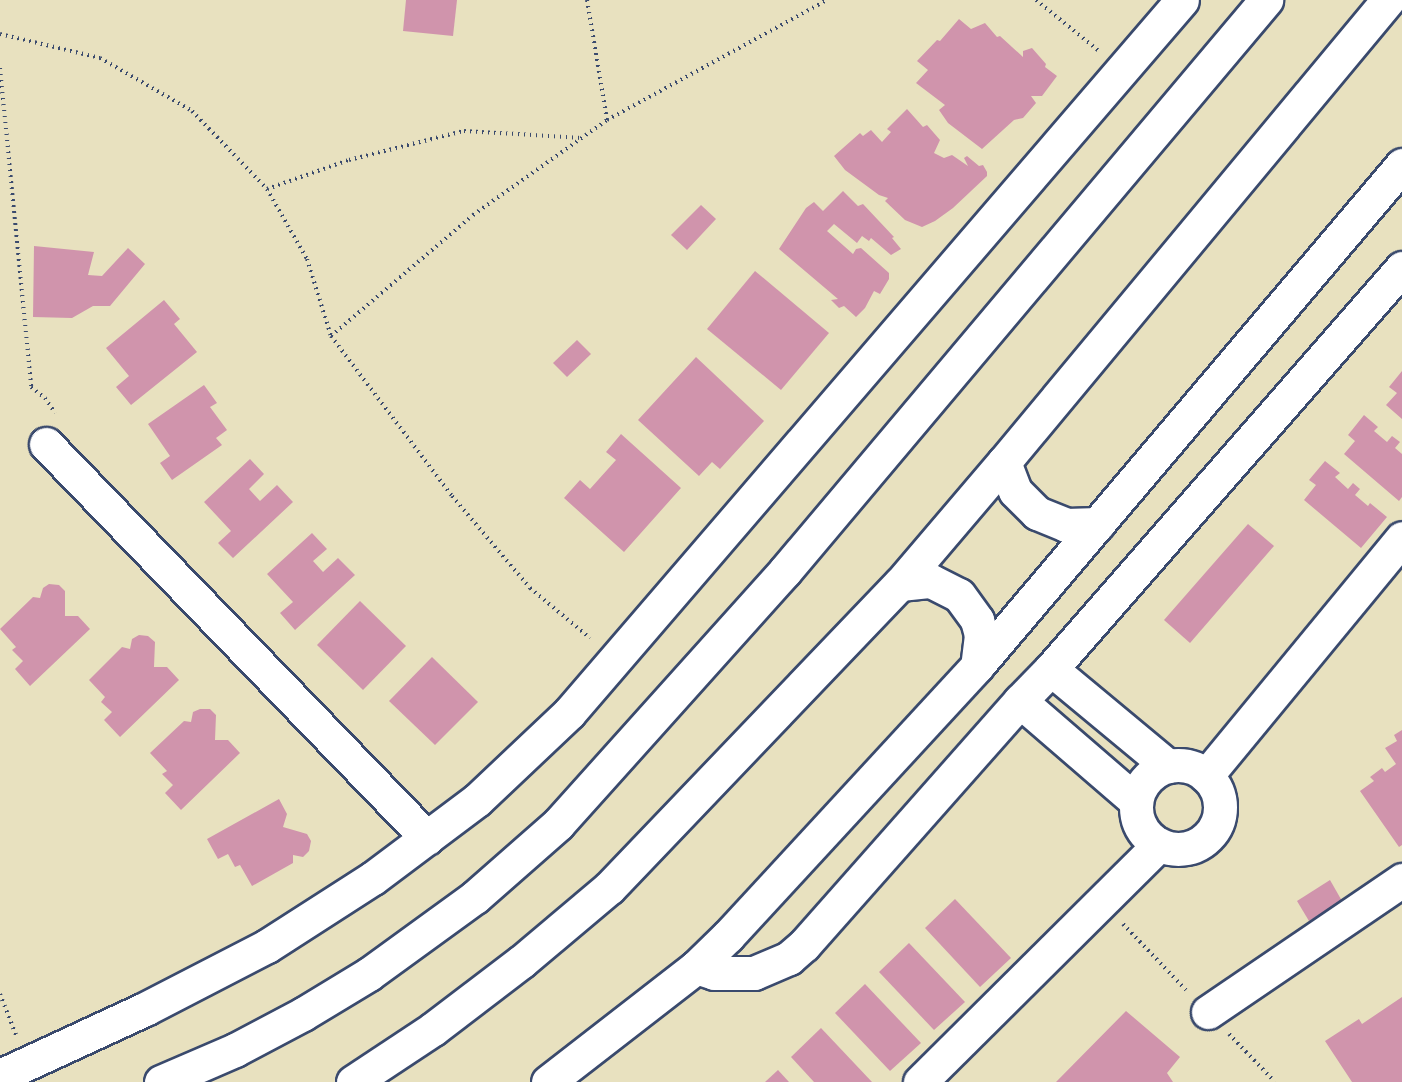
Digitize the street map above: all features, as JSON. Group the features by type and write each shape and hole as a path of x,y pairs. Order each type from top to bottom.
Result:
{"street":[{"path":"14,1070 145,1010 267,946 373,878 477,800 569,713 616,660 1182,0"},
{"path":"161,1082 235,1050 303,1014 369,974 475,897 558,824 785,571 1266,0"},
{"path":"353,1082 433,1029 521,963 609,888 900,584 1388,0"},
{"path":"548,1082 696,967 977,666 1402,165"},
{"path":"696,967 714,973 754,974 789,958 870,873 1402,268"},
{"path":"50,449 427,838"},
{"path":"1004,462 1015,491 1037,513 1066,525 1098,524"},
{"path":"1206,776 1402,538"},
{"path":"900,584 931,581 959,595 970,606 981,635 977,666"},
{"path":"1051,669 1168,766"},
{"path":"1020,701 1136,801"},
{"path":"1168,766 1195,768 1206,776 1215,786 1220,799 1220,812 1217,825 1198,845 1172,849 1159,845 1148,837 1140,826 1136,801 1147,779 1153,773 1168,766"},
{"path":"920,1082 1159,845"},
{"path":"1208,1012 1402,880"}],"path":[{"path":"587,0 607,120"},
{"path":"332,336 473,215 607,120 827,0"},
{"path":"1036,0 1122,70"},
{"path":"0,34 100,58 192,111 267,189 307,259 332,336 452,496 530,588 616,660"},
{"path":"0,68 31,387 45,398 55,414 59,432 50,449"},
{"path":"267,189 350,160 464,131 582,138"},
{"path":"0,994 14,1070"}],"building":[{"path":"406,0 457,0 453,36 403,31"},
{"path":"959,19 971,29 985,23 997,37 1000,36 1023,57 1023,51 1032,48 1046,64 1045,67 1057,76 1042,96 1031,96 1036,103 1023,118 1014,120 982,149 948,123 939,110 945,105 916,83 928,70 917,61 937,40 940,41"},
{"path":"907,109 923,127 927,125 940,140 934,153 944,158 952,155 968,166 964,158 967,156 979,166 983,165 987,172 987,176 953,208 922,227 905,220 885,201 888,198 879,195 845,170 834,156 860,133 863,136 871,130 882,142 891,132 887,129"},
{"path":"843,191 858,206 863,204 894,237 892,238 901,249 891,255 871,238 869,241 862,236 857,243 834,224 827,231 853,254 856,249 861,248 889,273 889,279 880,294 874,291 865,308 856,317 844,306 839,308 831,300 838,299 779,249 806,208 814,202 823,211"},
{"path":"701,205 716,219 687,250 671,235"},
{"path":"34,246 94,252 88,275 102,276 128,248 145,264 110,306 93,306 72,318 33,317"},
{"path":"755,271 829,333 781,390 707,329"},
{"path":"164,300 180,319 174,324 197,352 131,405 116,387 129,376 106,348"},
{"path":"577,340 591,354 567,377 553,363"},
{"path":"696,357 764,421 720,469 712,462 699,476 638,420"},
{"path":"1402,371 1402,419 1386,405 1397,393 1389,387"},
{"path":"204,385 217,403 210,407 227,430 216,438 222,445 172,480 160,463 170,456 148,424"},
{"path":"1364,415 1378,427 1374,431 1387,442 1392,436 1400,442 1395,448 1402,454 1402,497 1399,501 1344,454 1355,441 1348,435"},
{"path":"621,434 681,488 624,552 564,498 580,480 590,489 616,460 606,452"},
{"path":"250,459 264,474 249,489 260,501 277,485 293,502 233,558 218,543 231,531 204,502"},
{"path":"1325,461 1340,473 1335,477 1348,489 1353,483 1360,489 1355,495 1368,506 1370,503 1387,517 1361,548 1304,500 1316,485 1309,480"},
{"path":"1248,524 1274,546 1190,643 1164,620"},
{"path":"312,533 327,549 313,561 323,572 338,558 355,575 295,630 280,613 293,602 267,574"},
{"path":"49,584 59,585 65,591 65,616 78,616 90,629 30,686 15,669 23,661 12,650 16,647 0,629 33,597 40,598 43,588"},
{"path":"360,601 406,646 363,690 317,645"},
{"path":"139,635 148,636 155,642 154,667 167,667 179,680 120,737 104,720 112,712 101,702 105,697 89,680 122,647 130,649 132,639"},
{"path":"432,657 478,702 435,745 389,701"},
{"path":"210,709 216,715 215,740 228,740 240,753 181,810 165,793 173,785 162,774 167,771 150,753 184,721 191,722 193,712"},
{"path":"1402,730 1402,845 1399,847 1360,791 1374,781 1370,777 1382,768 1385,772 1396,764 1385,748 1397,741 1394,735"},
{"path":"279,799 287,814 283,827 307,834 311,841 309,851 303,857 293,855 293,863 252,886 240,865 235,867 228,854 218,859 207,839"},
{"path":"1330,880 1342,901 1309,921 1297,901"},
{"path":"955,899 1011,958 980,987 925,928"},
{"path":"909,943 965,1002 934,1030 879,972"},
{"path":"865,984 921,1043 890,1071 835,1013"},
{"path":"1402,997 1402,1082 1352,1082 1325,1041 1359,1019 1362,1024"},
{"path":"1126,1011 1180,1057 1167,1073 1173,1082 1056,1082"},
{"path":"821,1028 872,1082 814,1082 791,1057"},
{"path":"778,1070 789,1082 765,1082"}]}
